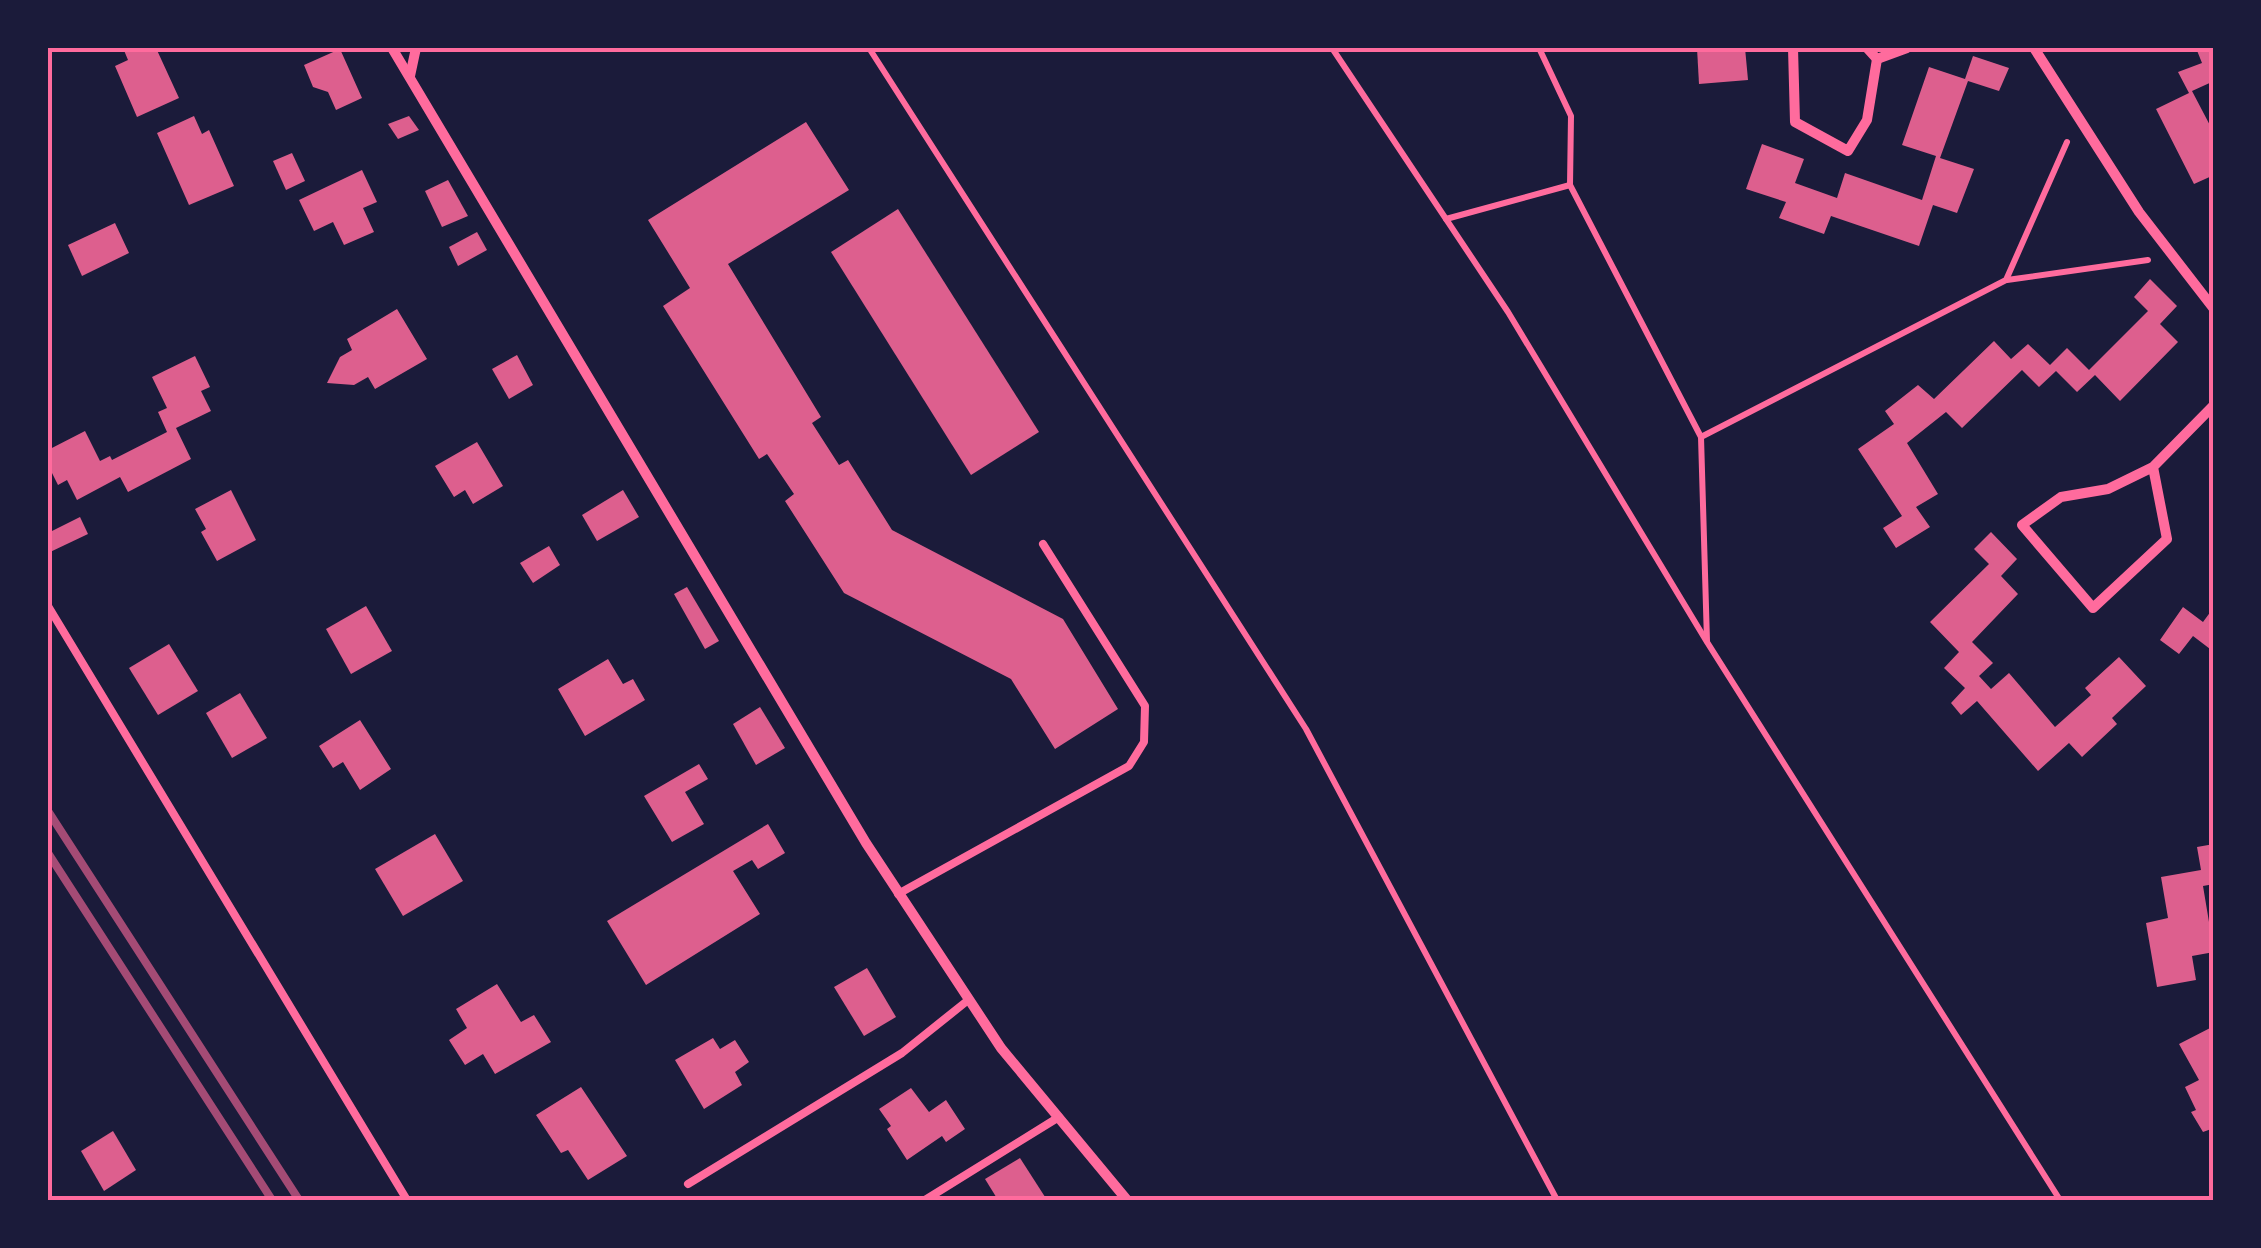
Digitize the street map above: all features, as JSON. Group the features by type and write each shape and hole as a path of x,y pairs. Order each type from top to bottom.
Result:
{"street":[{"path":"392,48 898,894 1000,1048 1127,1200"},
{"path":"410,77 416,48"},
{"path":"1792,48 1795,122 1848,151 1868,120 1877,59"},
{"path":"1867,48 1877,59"},
{"path":"1877,59 1907,48"},
{"path":"2034,48 2139,212 2214,309"},
{"path":"2152,467 2167,540 2092,608 2022,525 2062,497 2108,489 2152,467 2214,405"}],"lane":[{"path":"898,894 1129,766 1144,742 1145,706 1043,544"},
{"path":"48,606 407,1200"},
{"path":"688,1184 902,1053 967,1001"},
{"path":"926,1200 1059,1117"}],"path":[{"path":"869,48 1306,729 1557,1200"},
{"path":"1332,48 1508,312 1706,642 2060,1200"},
{"path":"1539,48 1570,116 1570,185 1701,437 1706,642"},
{"path":"2006,280 2078,117"},
{"path":"1446,219 1570,185"},
{"path":"1701,437 2006,280 2173,256"}],"building":[{"path":"123,48 156,48 179,98 137,117 115,66 128,60"},
{"path":"1697,48 1745,48 1748,80 1699,84"},
{"path":"2196,48 2214,48 2214,81 2192,91 2214,133 2214,175 2194,184 2156,109 2189,93 2178,72 2202,63"},
{"path":"340,49 362,98 336,110 328,92 313,87 304,65"},
{"path":"1973,56 2009,68 1999,91 1968,81 1940,158 1974,169 1957,213 1933,205 1919,246 1831,216 1824,234 1779,218 1786,202 1746,189 1762,144 1804,159 1795,183 1837,198 1845,173 1922,200 1936,156 1902,145 1929,67 1965,79"},
{"path":"194,116 202,134 209,130 234,186 189,205 157,133"},
{"path":"409,116 419,130 398,139 388,124"},
{"path":"806,122 849,190 728,264 821,417 812,423 839,465 848,460 892,530 1063,619 1118,709 1055,749 1011,679 844,593 785,501 794,494 767,454 759,459 663,306 690,288 648,220"},
{"path":"292,153 305,181 286,190 273,161"},
{"path":"362,170 377,202 363,208 374,232 344,245 333,222 314,231 299,200"},
{"path":"448,180 468,216 442,227 425,191"},
{"path":"898,209 1039,432 971,475 831,252"},
{"path":"115,223 129,253 82,276 68,245"},
{"path":"477,232 487,250 458,266 449,247"},
{"path":"2150,279 2177,306 2160,324 2178,342 2120,401 2095,375 2077,392 2056,371 2039,387 2022,370 1962,428 1946,412 1907,443 1938,494 1916,507 1930,527 1896,548 1883,528 1902,516 1858,449 1894,424 1885,411 1918,385 1934,399 1994,341 2011,359 2028,344 2050,365 2067,348 2089,370 2148,311 2134,297"},
{"path":"397,309 427,359 375,389 368,377 354,385 327,383 340,357 352,350 347,339"},
{"path":"517,355 533,385 509,399 492,369"},
{"path":"195,356 210,387 201,391 211,411 176,428 191,459 128,492 120,477 77,500 67,480 58,485 48,465 48,450 85,431 100,461 110,456 112,460 167,432 158,412 167,408 152,377"},
{"path":"477,442 503,486 473,504 465,490 454,497 435,466"},
{"path":"231,490 256,540 217,561 201,532 206,529 195,509"},
{"path":"623,490 639,517 597,541 582,515"},
{"path":"80,517 88,534 48,553 48,533"},
{"path":"1991,532 2017,559 2001,576 2018,594 1972,642 1993,663 1979,676 1991,689 2009,673 2055,727 2091,695 2085,688 2119,657 2146,686 2112,718 2117,724 2082,757 2069,743 2038,771 1977,701 1961,715 1951,703 1965,688 1944,668 1959,652 1930,622 1989,564 1974,549"},
{"path":"549,546 560,565 533,583 520,563"},
{"path":"687,587 719,641 705,649 674,594"},
{"path":"366,606 392,651 351,674 326,629"},
{"path":"2183,607 2203,622 2214,607 2214,652 2193,636 2179,654 2160,640"},
{"path":"169,644 198,691 158,715 129,668"},
{"path":"608,659 623,684 633,679 645,700 585,736 558,689"},
{"path":"240,693 267,738 232,758 206,713"},
{"path":"760,707 785,748 756,765 733,724"},
{"path":"360,720 391,769 360,790 343,762 333,768 319,746"},
{"path":"699,764 708,779 685,792 704,824 672,842 644,796"},
{"path":"768,824 785,853 758,869 752,860 733,871 760,914 646,985 607,921"},
{"path":"435,834 463,881 403,916 375,869"},
{"path":"2214,844 2214,884 2203,886 2214,952 2192,956 2196,980 2157,987 2146,923 2168,918 2161,877 2201,870 2197,847"},
{"path":"867,968 896,1017 864,1036 834,987"},
{"path":"497,984 521,1022 534,1015 551,1042 495,1074 483,1054 465,1065 449,1040 467,1028 456,1009"},
{"path":"2214,1026 2214,1128 2203,1132 2191,1112 2196,1110 2185,1087 2199,1080 2179,1044"},
{"path":"713,1038 720,1049 735,1040 749,1062 735,1072 742,1085 704,1109 675,1060"},
{"path":"581,1087 627,1156 588,1180 568,1150 561,1153 536,1115"},
{"path":"911,1088 929,1112 946,1100 965,1129 946,1142 942,1136 907,1160 879,1109"},
{"path":"113,1131 136,1170 104,1191 81,1151"},
{"path":"1020,1158 1047,1200 998,1200 985,1179"}],"railway":[{"path":"48,811 299,1200"},
{"path":"48,853 272,1200"}]}
